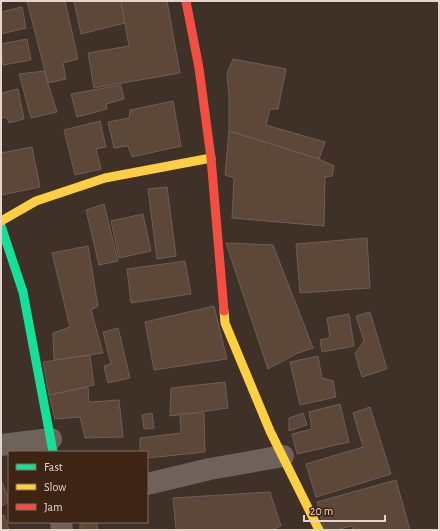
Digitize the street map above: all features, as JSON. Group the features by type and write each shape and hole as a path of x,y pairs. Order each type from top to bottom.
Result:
{"street":[{"path":"186,1 199,68 212,158 225,323 283,456 318,530"},
{"path":"1,221 36,200 105,178 212,158"},
{"path":"1,226 23,292 52,445 1,445"},
{"path":"148,484 210,469 283,456"}],"building":[{"path":"27,1 65,1 78,59 63,63 66,79 48,83"},
{"path":"74,1 121,1 125,23 81,34"},
{"path":"121,1 167,1 180,73 94,88 88,53 129,46"},
{"path":"22,7 26,28 1,34 1,12"},
{"path":"27,39 31,60 3,65 1,44"},
{"path":"233,59 286,69 278,109 270,109 266,125 325,142 319,159 229,131 229,94 227,74"},
{"path":"44,71 57,112 31,118 19,74"},
{"path":"121,85 124,99 106,104 107,109 77,117 71,94"},
{"path":"18,89 24,119 9,123 7,117 1,118 1,93"},
{"path":"173,101 181,146 132,157 128,146 114,148 108,122 129,118 130,110"},
{"path":"100,121 106,147 96,149 101,169 75,175 64,130"},
{"path":"229,131 319,159 334,166 332,176 325,177 324,226 232,218 234,178 225,175"},
{"path":"32,147 40,187 1,195 1,153"},
{"path":"167,187 176,256 157,259 148,189"},
{"path":"104,204 118,261 99,265 86,210"},
{"path":"143,214 151,251 119,258 111,221"},
{"path":"367,238 370,288 300,293 296,244"},
{"path":"226,243 273,245 313,348 296,354 268,369"},
{"path":"88,246 98,306 91,310 103,353 54,360 53,333 70,327 52,253"},
{"path":"185,261 191,294 131,303 127,269"},
{"path":"214,306 227,359 154,370 145,322"},
{"path":"370,312 387,369 362,377 355,354 364,341 356,316"},
{"path":"349,314 354,346 322,352 320,340 330,338 327,318"},
{"path":"118,328 130,378 108,383 104,366 111,364 103,332"},
{"path":"90,355 94,385 49,395 43,362"},
{"path":"318,356 322,378 333,381 336,397 300,405 290,362"},
{"path":"225,382 228,408 170,416 171,388"},
{"path":"88,387 89,402 119,400 123,437 85,438 80,417 55,419 49,395"},
{"path":"340,404 349,442 297,454 292,434 312,429 309,412"},
{"path":"370,407 391,474 316,497 306,464 363,447 353,413"},
{"path":"152,413 154,428 144,429 142,415"},
{"path":"204,413 205,452 148,458 148,451 140,451 140,438 181,433 180,414"},
{"path":"303,413 307,425 289,431 289,418"},
{"path":"1,480 8,497 8,502 1,506"},
{"path":"396,480 410,530 353,530 352,526 336,530 324,530 317,502"},
{"path":"270,492 281,526 272,530 176,530 173,498"},
{"path":"4,515 9,530 1,530 1,516"},
{"path":"97,523 98,530 80,530 80,524"}],"traffic: fast":[{"path":"1,226 23,292 53,451"}],"traffic: slow":[{"path":"1,221 36,201 105,178 211,158"},
{"path":"224,311 225,323 270,431 319,530"}],"traffic: jam":[{"path":"186,1 199,68 211,158 224,311"}]}
